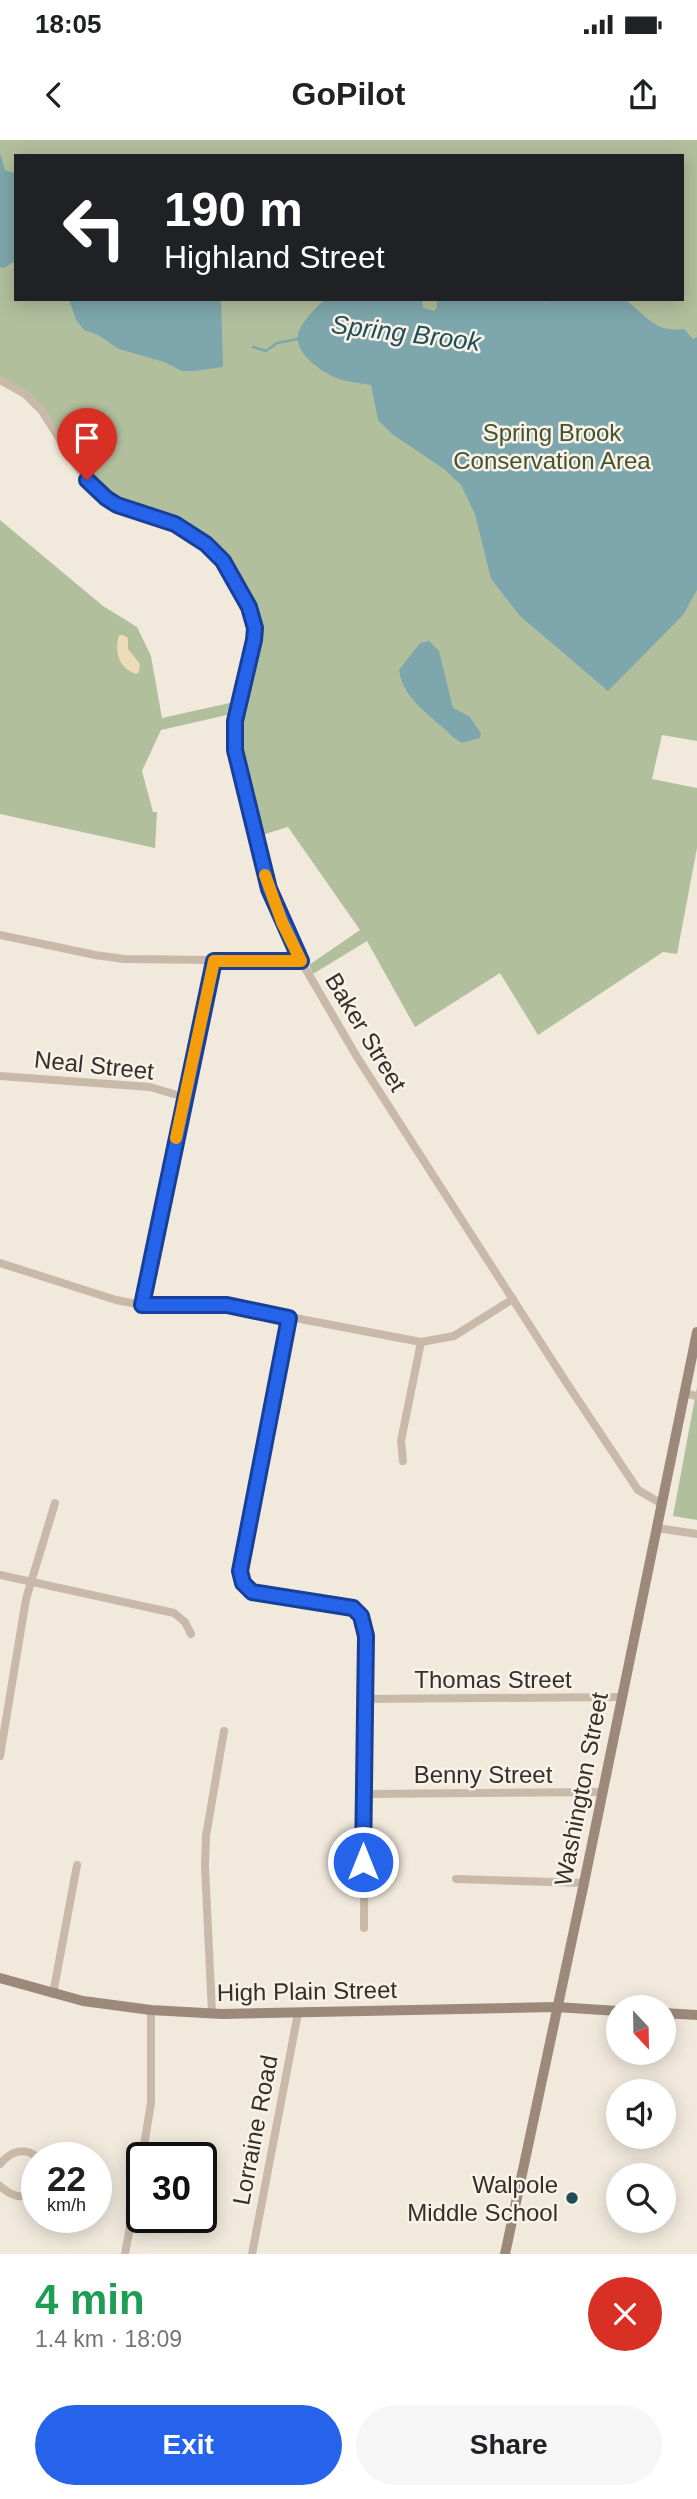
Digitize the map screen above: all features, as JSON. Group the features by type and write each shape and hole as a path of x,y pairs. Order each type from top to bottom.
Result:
{"main road":[{"name":"Washington Street","path":"505,2254 697,1332"},
{"name":"High Plain Street","path":"0,1978 83,2001 151,2010 212,2013 556,2007 606,2010"},
{"path":"676,2014 697,2015"}],"street":[{"name":"Baker Street","path":"0,380 25,394 42,411 87,480 106,498 131,511 186,529 216,553 249,607 255,628 254,640 235,721 235,750 269,889 301,961 357,1057 638,1490 662,1504"},
{"path":"0,935 109,958 301,961"},
{"path":"142,1305 214,961"},
{"name":"Neal Street","path":"0,1076 150,1087 184,1097"},
{"path":"0,1263 116,1300 142,1305 227,1305 421,1342 454,1336 513,1299"},
{"path":"289,1318 240,1571 241,1578 252,1592 356,1609 366,1632 364,1928"},
{"path":"403,1461 401,1441 421,1342"},
{"path":"684,1393 697,1396"},
{"path":"0,1756 26,1599 55,1503"},
{"path":"657,1528 697,1534"},
{"path":"0,1576 174,1613 185,1622 191,1634"},
{"name":"Thomas Street","path":"365,1699 621,1697"},
{"path":"212,2013 206,1836 224,1731"},
{"name":"Benny Street","path":"364,1794 602,1792"},
{"path":"53,1994 77,1865"},
{"path":"456,1879 584,1883"},
{"path":"145,2142 151,2103 151,2010"},
{"name":"Lorraine Road","path":"252,2254 298,2012"},
{"path":"0,2164 9,2154 21,2151"},
{"path":"0,2186 13,2196 21,2198"},
{"path":"125,2254 129,2233"}],"green space":[{"path":"0,140 697,140 697,741 662,735 652,779 697,788 697,848 677,954 663,952 538,1035 500,973 415,1027 367,941 313,974 309,965 360,930 288,827 255,837 234,735 255,628 223,561 196,536 131,511 97,490 42,411 0,380"},
{"path":"0,520 103,606 137,627 151,656 162,718 234,702 231,714 161,730 142,771 153,812 157,812 155,848 0,814"},
{"path":"697,1387 697,1520 673,1516"}],"sand":[{"path":"119,635 128,638 128,649 140,664 136,674 125,668 119,659"}],"water":[{"path":"0,153 5,170 14,173 14,262 4,268 0,267"},
{"path":"70,301 221,301 223,367 182,371 164,362 119,349 98,335 84,330 76,320"},
{"name":"Spring Brook Conservation Area","path":"323,301 422,301 423,308 434,311 437,301 626,301 657,325 684,329 693,339 697,337 697,590 683,615 608,691 520,616 491,579 475,514 461,485 444,469 392,434 378,420 371,385 332,376 304,354 298,342 298,335 309,316"},
{"path":"429,641 439,651 453,708 469,716 481,733 480,738 462,743 454,738 413,700 407,691 399,670 420,643"}],"waterway":[{"name":"Spring Brook","path":"253,347 266,351 277,343 298,339"}],"slow traffic":[{"path":"176,1138 214,961 301,961 282,922 265,875"}],"place":[{"name":"Walpole Middle School","path":"572,2198"}],"route":[{"path":"87,480 117,505 175,524 206,544 223,561 249,607 255,628 248,671 235,721 237,769 269,889 301,961 214,961 142,1305 227,1305 289,1318 240,1571 243,1583 252,1592 353,1608 361,1616 366,1632 363,1862"}]}
